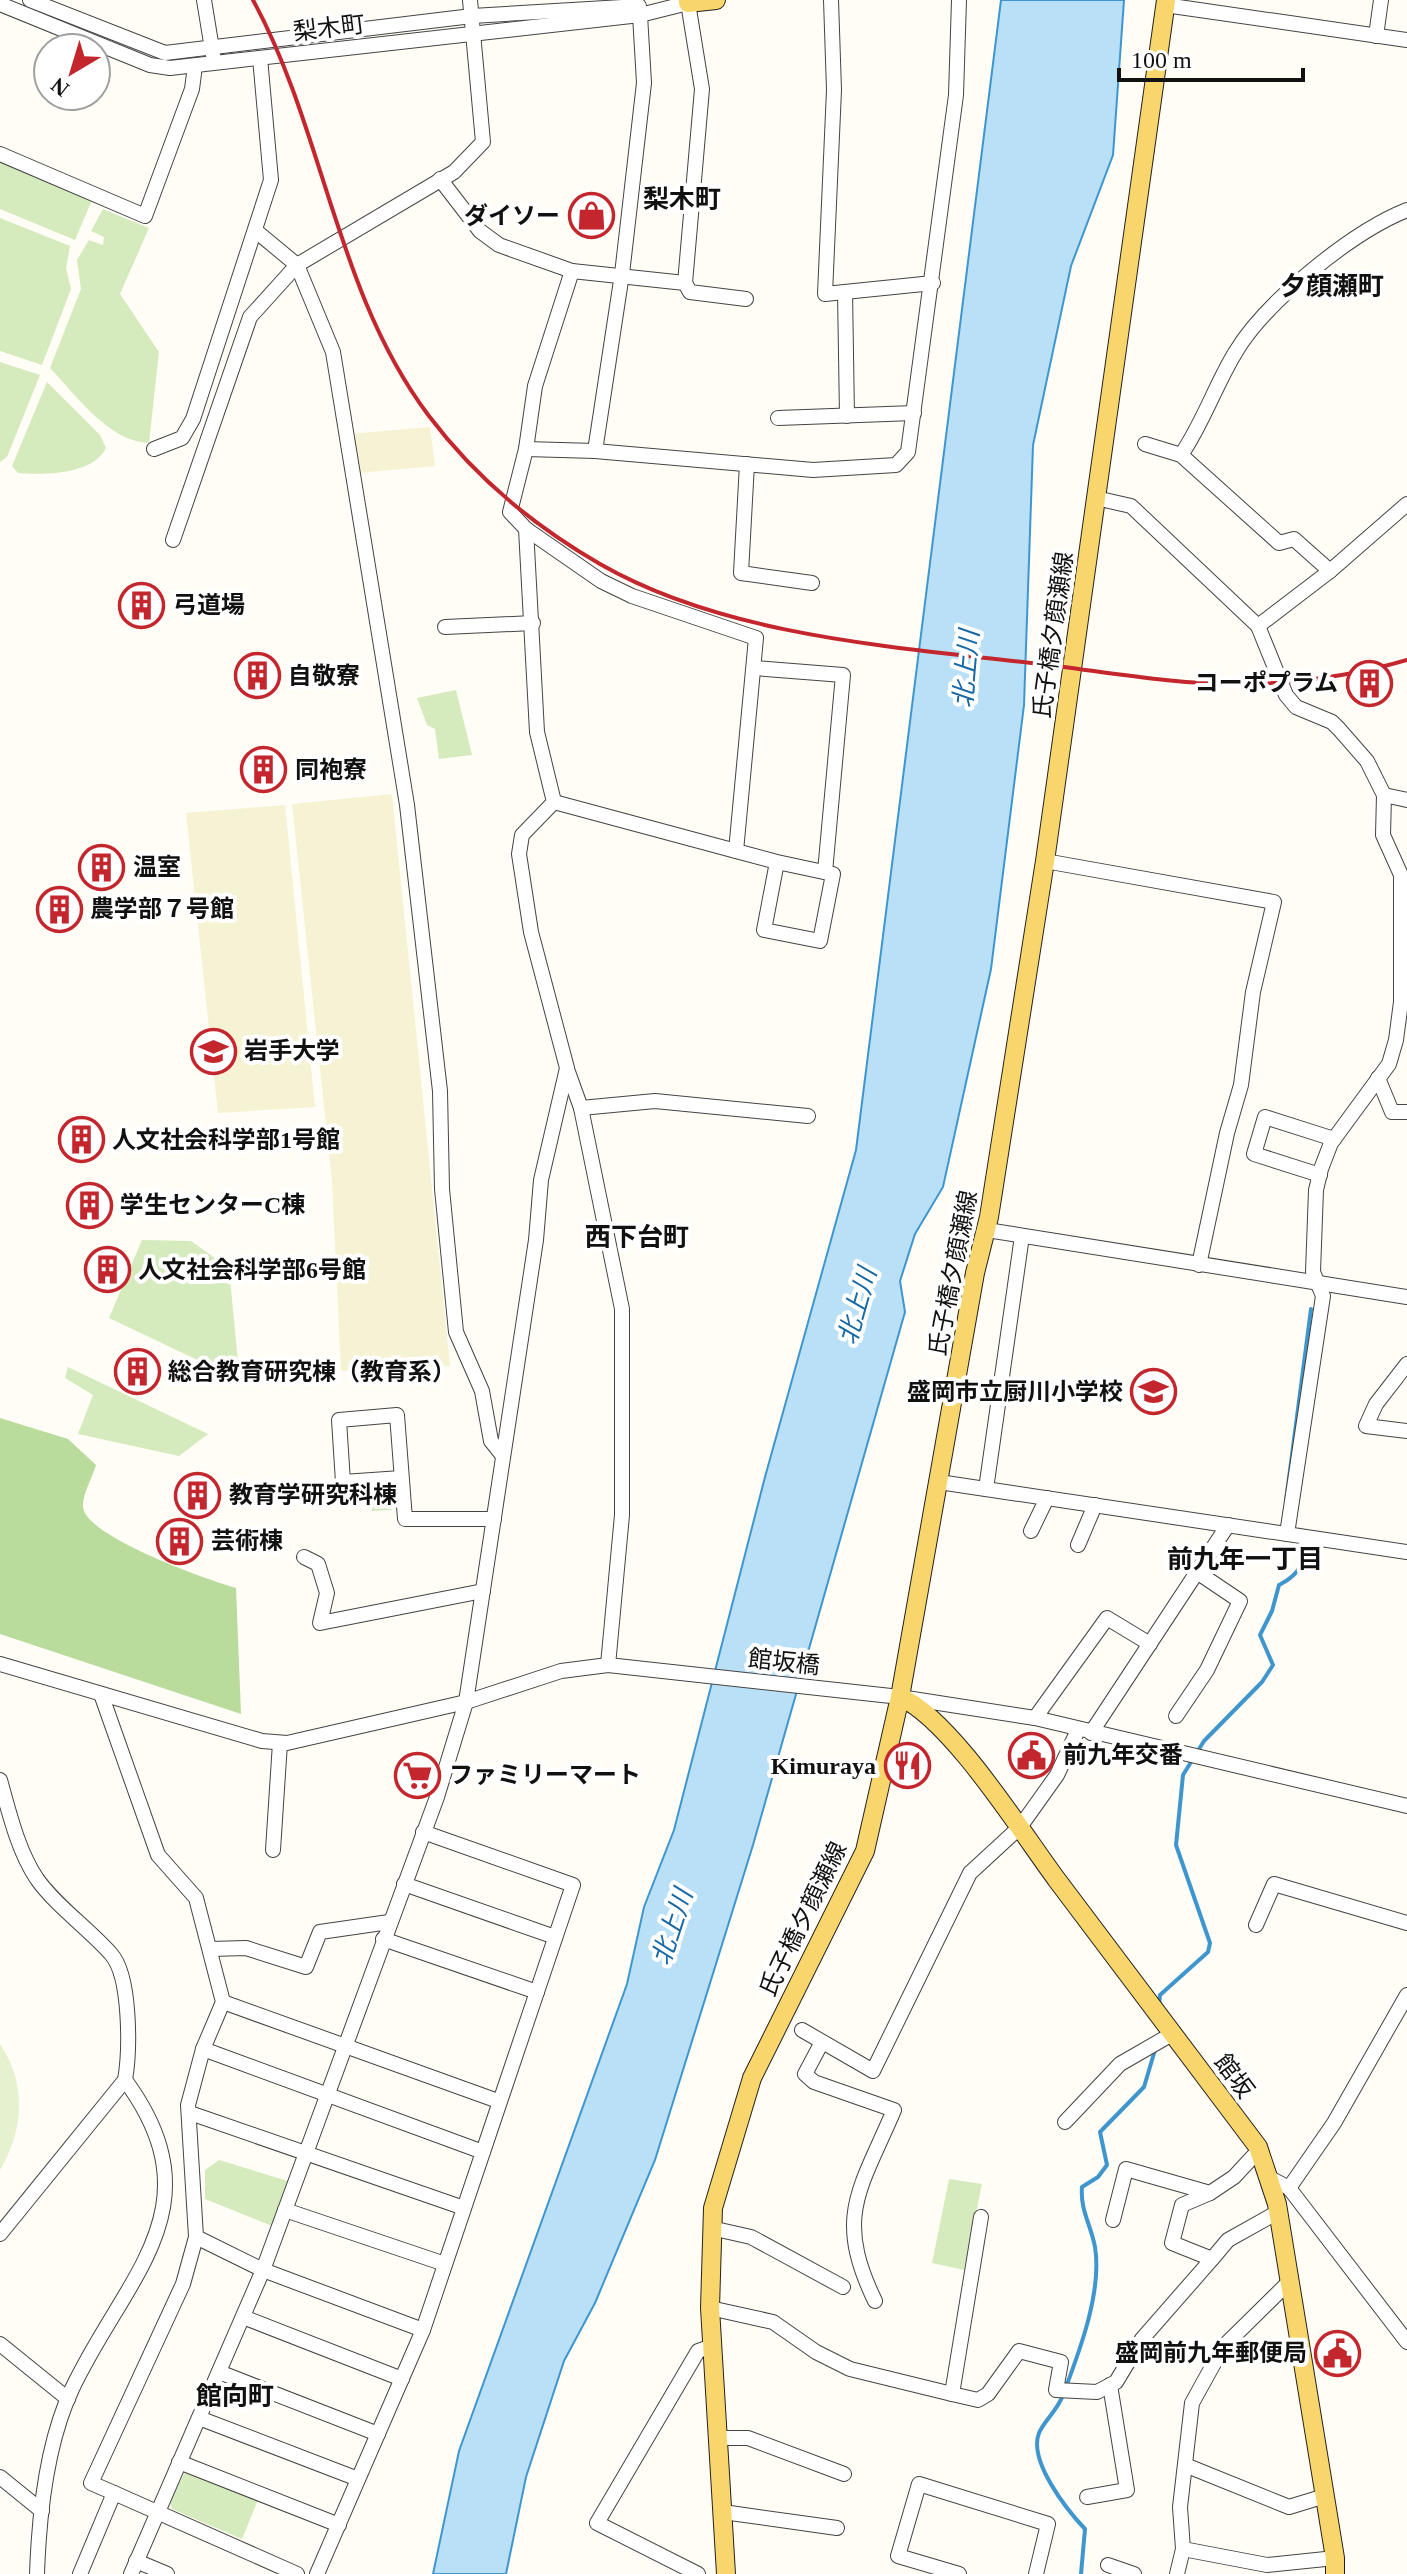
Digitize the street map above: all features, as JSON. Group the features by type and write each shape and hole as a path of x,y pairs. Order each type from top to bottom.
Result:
{"main road":[{"path":"688,2 716,0"},
{"name":"氏子橋夕顔瀬線","path":"726,2574 710,2308 713,2208 752,2078 865,1851 900,1697 975,1273 987,1230 1045,861 1165,2"},
{"name":"館坂","path":"900,1697 917,1704 937,1722 1020,1827 1259,2150 1278,2212 1335,2566"}],"street":[{"path":"30,0 165,53 472,16 688,2 702,89 685,283 690,292 746,299"},
{"path":"204,0 215,63"},
{"path":"173,540 250,317 297,265 454,172 483,142 470,0"},
{"path":"831,0 834,90 825,294 933,283"},
{"path":"526,449 595,451 813,470 896,465 908,452 933,283 956,95 959,0"},
{"path":"1376,36 1381,0"},
{"name":"梨木町","path":"0,4 150,65 170,68 640,15 688,2"},
{"path":"1165,2 1407,40"},
{"path":"595,451 622,274 644,83 640,15"},
{"path":"154,449 182,438 193,419 257,232 271,180 260,58"},
{"path":"0,154 145,216 192,89 195,66"},
{"path":"440,179 480,231 499,245 572,271 685,283"},
{"path":"1181,455 1201,425 1237,349 1291,288 1383,220 1407,210"},
{"path":"257,232 297,265 333,352 407,805 440,1091 442,1189 456,1332 482,1391 491,1441 503,1456"},
{"path":"572,271 535,386 526,449 510,512 526,529 601,581 632,596 756,638 736,851"},
{"path":"845,292 847,416"},
{"path":"778,418 914,413"},
{"path":"1145,444 1181,455 1279,543 1294,539 1330,571"},
{"path":"747,464 741,573 812,583"},
{"path":"1096,498 1131,506 1258,626 1286,695 1296,707 1332,722 1367,761 1384,795 1383,835 1401,875 1403,955 1396,1040 1389,1064 1334,1139 1320,1175 1313,1272 1323,1296 1287,1534"},
{"path":"1258,626 1330,571 1407,504"},
{"path":"526,529 537,732 554,802"},
{"path":"445,627 533,623"},
{"path":"754,668 843,675 825,872"},
{"path":"1384,795 1407,800"},
{"path":"554,802 833,874 820,941 764,930 777,862"},
{"path":"554,802 522,835 519,854 531,932 567,1068 581,1108 622,1309 622,1515 608,1665"},
{"path":"1045,861 1274,902 1253,992 1241,1085 1227,1133 1199,1265"},
{"path":"167,2574 133,2568 263,2270 423,1832 466,1702 536,1240 541,1180 567,1068"},
{"path":"1378,1078 1392,1112 1407,1112"},
{"path":"581,1108 655,1101 808,1116"},
{"path":"1320,1175 1254,1154 1265,1117 1334,1139"},
{"path":"987,1230 1407,1297"},
{"path":"986,1489 1022,1236"},
{"path":"1407,1364 1376,1404 1366,1426 1407,1431"},
{"path":"401,1478 343,1482 339,1420 397,1415 405,1519 494,1519"},
{"path":"939,1482 1407,1552"},
{"path":"1031,1531 1047,1498"},
{"path":"1078,1545 1095,1505"},
{"path":"802,2030 873,2071 970,1873 1020,1827 1150,1644 1228,1525"},
{"path":"304,1557 318,1564 327,1593 320,1623 483,1591"},
{"path":"1176,1716 1207,1670 1240,1601 1197,1572"},
{"path":"1035,1718 1107,1618 1150,1644"},
{"path":"0,1664 0,1671"},
{"name":"館坂橋","path":"0,1664 262,1741 280,1743 319,1738 466,1702 561,1671 608,1665 900,1697 1035,1718 1407,1806"},
{"path":"101,1694 158,1855 196,1898 223,2002 203,2049 188,2105 196,2237 183,2284 91,2483 297,2574"},
{"path":"273,1850 280,1743"},
{"path":"0,1780 27,1861 38,1879 114,1956 121,1976 130,2050 125,2080 0,2234"},
{"path":"317,2574 423,2330 573,1885 423,1832"},
{"path":"404,1884 555,1937"},
{"path":"1256,1925 1274,1884 1407,1923"},
{"path":"210,1949 246,1948 306,1967 320,1932 389,1922"},
{"path":"383,1939 537,1992"},
{"path":"1289,2188 1334,2123 1407,1995"},
{"path":"223,2002 498,2101"},
{"path":"1065,2122 1120,2064 1168,2028"},
{"path":"822,2042 805,2074 814,2082 894,2110 855,2203 852,2234 856,2256 875,2301"},
{"path":"203,2049 483,2152"},
{"path":"37,2574 42,2511 68,2399 140,2273 160,2226 166,2190 162,2149 139,2099 125,2080"},
{"path":"190,2113 464,2208"},
{"path":"1212,2259 1172,2243 1182,2205 1210,2193 1234,2177 1259,2150"},
{"path":"1113,2220 1126,2169 1210,2193"},
{"path":"1268,2177 1289,2188 1407,2342"},
{"path":"285,2210 445,2264"},
{"path":"710,2308 773,2322 816,2352 850,2369 978,2400 988,2394 1019,2351 1061,2362 1056,2390 1097,2392 1116,2382 1142,2339 1228,2240 1278,2212"},
{"path":"952,2394 981,2217"},
{"path":"711,2228 751,2237 843,2287"},
{"path":"196,2237 263,2270 423,2330"},
{"path":"1177,2574 1183,2549 1180,2507 1192,2403 1223,2347 1289,2282"},
{"path":"243,2317 402,2379"},
{"path":"0,2344 68,2399"},
{"path":"698,2574 597,2523 698,2351 712,2346"},
{"path":"219,2372 378,2434"},
{"path":"1087,2497 1127,2490 1110,2385"},
{"path":"199,2418 358,2479"},
{"path":"719,2438 748,2438 844,2474"},
{"path":"179,2462 339,2525"},
{"path":"1185,2465 1289,2507 1325,2496"},
{"path":"0,2477 42,2511"},
{"path":"959,2574 898,2556 919,2484 1048,2524 1036,2574"},
{"path":"80,2574 114,2493"},
{"path":"723,2512 837,2528"},
{"path":"1183,2549 1267,2565 1335,2566"},
{"path":"1108,2565 1134,2574"}],"shaded area":[{"path":"430,427 435,466 359,473 349,434"},
{"path":"392,794 450,1366 341,1371 332,1182 292,804"},
{"path":"285,805 315,1107 218,1113 186,813"}],"green space":[{"path":"0,160 92,200 75,240 0,209"},
{"path":"103,209 149,228 120,294 159,352 149,443 134,441 107,426 50,368 81,289 77,260 89,240 103,245 104,237 91,231"},
{"path":"0,218 70,246 66,268 71,289 42,365 0,351"},
{"path":"0,362 40,375 7,457 0,462"},
{"path":"47,382 100,435 106,448 100,457 79,468 53,473 18,473 12,466"},
{"path":"456,690 472,755 439,759 435,729 427,725 417,698"},
{"path":"142,1240 191,1241 229,1268 238,1362 227,1374 109,1318"},
{"path":"68,1367 208,1434 179,1456 78,1434 93,1395 65,1378"},
{"path":"0,1418 68,1439 96,1465 83,1507 89,1519 104,1531 150,1556 236,1588 241,1714 0,1634"},
{"path":"372,1489 391,1489 392,1510 372,1511"},
{"path":"0,2044 15,2075 19,2107 14,2139 0,2170"},
{"path":"219,2160 288,2181 272,2226 205,2199 205,2170"},
{"path":"949,2179 982,2184 964,2270 932,2263"},
{"path":"191,2471 258,2500 242,2539 172,2509 170,2502 185,2472"}],"water":[{"name":"北上川","path":"1001,0 1124,0 1113,155 1071,266 1033,445 1024,705 991,969 943,1187 915,1234 900,1281 905,1312 753,1845 655,2160 595,2303 564,2361 526,2477 506,2574 433,2574 459,2451 627,1984 644,1907 674,1830 765,1477 856,1150"}],"waterway":[{"path":"1286,1501 1311,1309"},
{"path":"1159,2006 1160,1995 1208,1952 1210,1943 1176,1845 1183,1775 1204,1741 1262,1682 1273,1665 1260,1635 1272,1611 1279,1585 1292,1577 1303,1561 1302,1539"},
{"path":"1066,2387 1089,2318 1096,2281 1095,2247 1084,2210 1082,2187 1098,2177 1107,2165 1100,2132 1144,2087 1155,2050"},
{"path":"1063,2395 1041,2429 1037,2444 1039,2457 1051,2484 1085,2529 1081,2574"}],"railway":[{"path":"253,0 298,104 351,265 372,318 398,368 429,416 486,480 529,517 600,564 650,589 702,608 814,635 1142,677 1218,684 1285,682 1326,678 1407,660"}],"place":[{"name":"ダイソー","path":"591,216"},
{"name":"弓道場","path":"142,605"},
{"name":"自敬寮","path":"257,676"},
{"name":"コーポプラム","path":"1369,683"},
{"name":"同袍寮","path":"264,770"},
{"name":"温室","path":"102,867"},
{"name":"農学部７号館","path":"59,909"},
{"name":"岩手大学","path":"213,1051"},
{"name":"人文社会科学部1号館","path":"81,1140"},
{"name":"学生センターC棟","path":"89,1205"},
{"name":"人文社会科学部6号館","path":"107,1270"},
{"name":"総合教育研究棟（教育系）","path":"137,1372"},
{"name":"盛岡市立厨川小学校","path":"1154,1392"},
{"name":"教育学研究科棟","path":"198,1495"},
{"name":"芸術棟","path":"180,1541"},
{"name":"前九年交番","path":"1032,1755"},
{"name":"Kimuraya","path":"907,1766"},
{"name":"ファミリーマート","path":"418,1775"},
{"name":"盛岡前九年郵便局","path":"1338,2353"}],"district":[{"name":"梨木町","path":"682,199"},
{"name":"夕顔瀬町","path":"1332,286"},
{"name":"西下台町","path":"637,1237"},
{"name":"前九年一丁目","path":"1245,1559"},
{"name":"館向町","path":"235,2396"}]}
